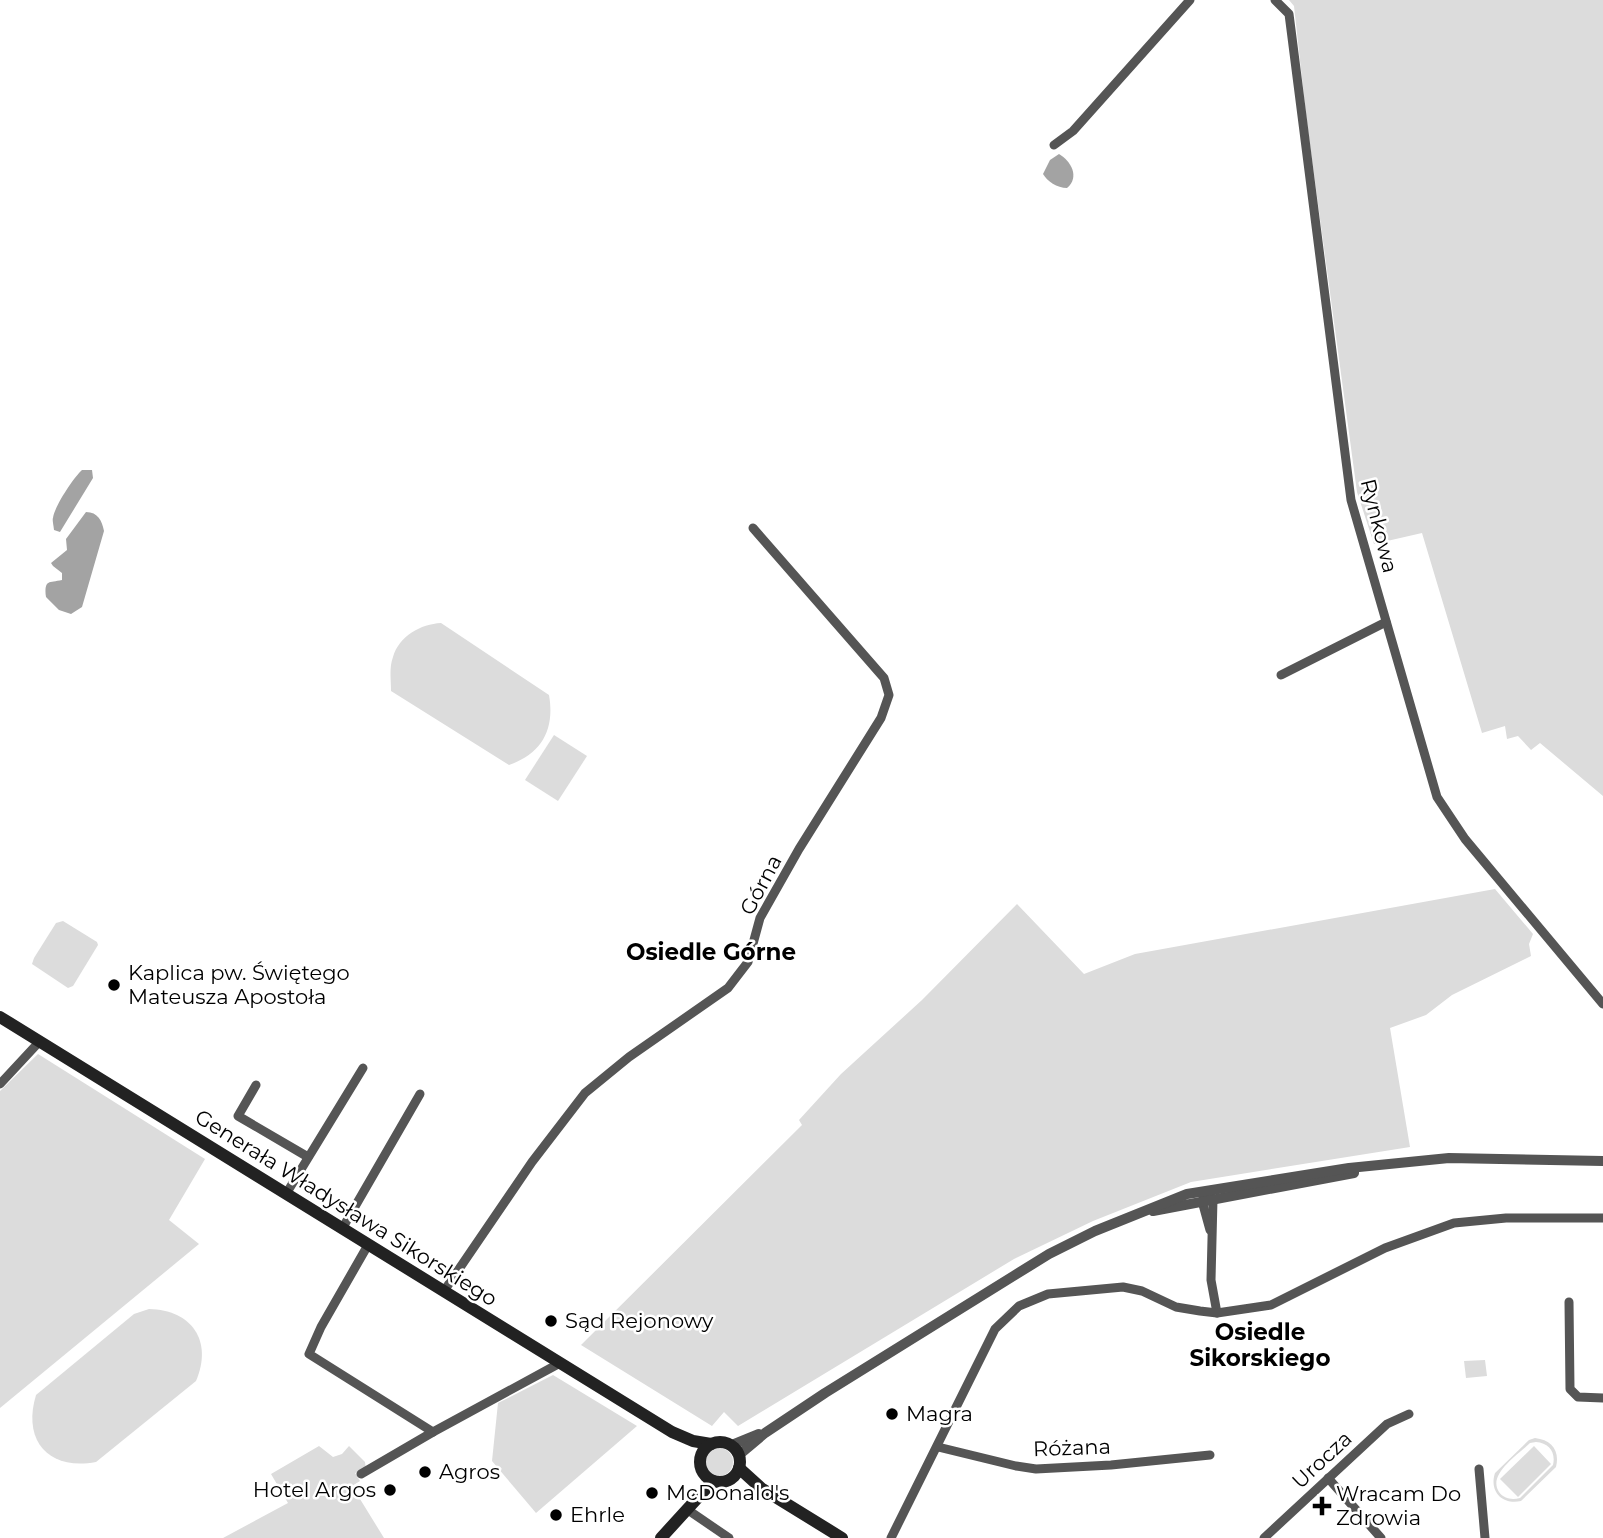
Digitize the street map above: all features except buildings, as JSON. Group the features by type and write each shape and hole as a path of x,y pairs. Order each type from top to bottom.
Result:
{"main road":[{"name":"Generała Władysława Sikorskiego","path":"0,1017 672,1432 693,1441 710,1444"},
{"name":"Generała Władysława Sikorskiego","path":"672,1432 701,1466"},
{"path":"691,1506 703,1451 710,1444 721,1442 735,1462 761,1488 842,1538"},
{"path":"701,1466 713,1481 724,1482 735,1462"},
{"path":"661,1538 713,1481"}],"street":[{"path":"1054,145 1073,131 1190,0"},
{"name":"Rynkowa","path":"1275,0 1289,14 1351,500 1437,797 1465,839 1603,1004"},
{"name":"Górna","path":"444,1292 532,1162 585,1093 629,1057 728,988 742,973 748,962 760,918 799,849 881,718 889,695 884,678 753,528"},
{"path":"1281,675 1386,622"},
{"path":"0,1084 40,1041"},
{"path":"286,1194 363,1068"},
{"path":"256,1085 239,1116 308,1157"},
{"path":"342,1229 421,1094"},
{"path":"735,1462 765,1433 921,1332 1049,1254 1095,1231 1144,1212 1349,1168 1479,1157 1603,1161"},
{"path":"1207,1197 1212,1280 1217,1313"},
{"path":"891,1538 995,1329 1019,1306 1048,1294 1123,1287 1142,1290 1176,1307 1217,1313 1271,1305 1385,1248 1454,1223 1506,1218 1603,1217"},
{"path":"368,1245 308,1351 310,1357 347,1377 433,1432"},
{"path":"1569,1301 1570,1390 1578,1397 1603,1398"},
{"path":"361,1474 560,1363"},
{"name":"Urocza","path":"1264,1538 1387,1424 1409,1414"},
{"name":"Różana","path":"938,1447 1036,1469 1210,1455"},
{"path":"1479,1469 1485,1538"},
{"path":"1328,1478 1381,1538"},
{"path":"691,1506 729,1538"}],"shaded area":[{"path":"1289,0 1603,0 1603,796 1540,743 1531,750 1518,736 1507,739 1505,726 1482,733 1422,533 1374,544 1357,492 1306,115 1294,6"},
{"path":"1059,154 1067,161 1073,174 1071,184 1067,188 1053,184 1043,174 1050,160"},
{"path":"82,470 92,470 93,478 60,532 54,530 53,519 57,507"},
{"path":"86,512 99,518 104,531 82,607 71,614 59,610 46,597 46,587 48,583 62,580 62,573 51,563 67,550 66,539"},
{"path":"441,623 549,695 548,729 544,739 530,754 509,765 391,691 392,661 400,643 412,632"},
{"path":"554,735 587,756 558,801 525,780"},
{"path":"1495,889 1533,934 1529,944 1531,956 1452,995 1426,1015 1390,1028 1410,1147 1191,1182 1093,1221 1014,1259 738,1426 724,1412 712,1426 581,1345 802,1125 799,1120 841,1074 922,1000 1017,904 1084,974 1135,954"},
{"path":"63,921 98,945 73,986 68,988 32,964 56,923"},
{"path":"38,1054 205,1159 169,1220 199,1244 0,1408 0,1091"},
{"path":"149,1309 177,1315 195,1330 202,1353 196,1381 96,1462 79,1464 53,1457 36,1439 33,1411 36,1395 134,1314"},
{"path":"1485,1360 1487,1376 1466,1378 1464,1361"},
{"path":"553,1375 637,1426 536,1513 492,1461 498,1403"},
{"path":"1541,1439 1553,1447 1557,1456 1556,1467 1521,1501 1508,1501 1496,1491 1495,1473 1529,1440","holes":["1530,1443 1548,1446 1552,1452 1553,1465 1520,1498 1503,1496 1496,1485 1501,1471"]},
{"path":"319,1446 333,1457 342,1454 349,1446 365,1462 366,1469 355,1473 360,1481 352,1486 384,1538 223,1538 288,1503 271,1474"},
{"path":"1534,1446 1551,1464 1518,1497 1500,1479"},
{"path":"719,1448 729,1452 733,1462 729,1472 719,1476 709,1472 705,1462 709,1452"}],"place":[{"name":"Kaplica pw. Świętego Mateusza Apostoła","path":"114,985"},
{"name":"Sąd Rejonowy","path":"551,1321"},
{"name":"Magra","path":"892,1414"},
{"name":"Agros","path":"425,1472"},
{"name":"Hotel Argos","path":"390,1490"},
{"name":"McDonald's","path":"652,1493"},
{"name":"Wracam Do Zdrowia","path":"1322,1506"},
{"name":"Ehrle","path":"556,1515"}],"district":[{"name":"Osiedle Górne","path":"711,952"},
{"name":"Osiedle Sikorskiego","path":"1260,1345"}]}
